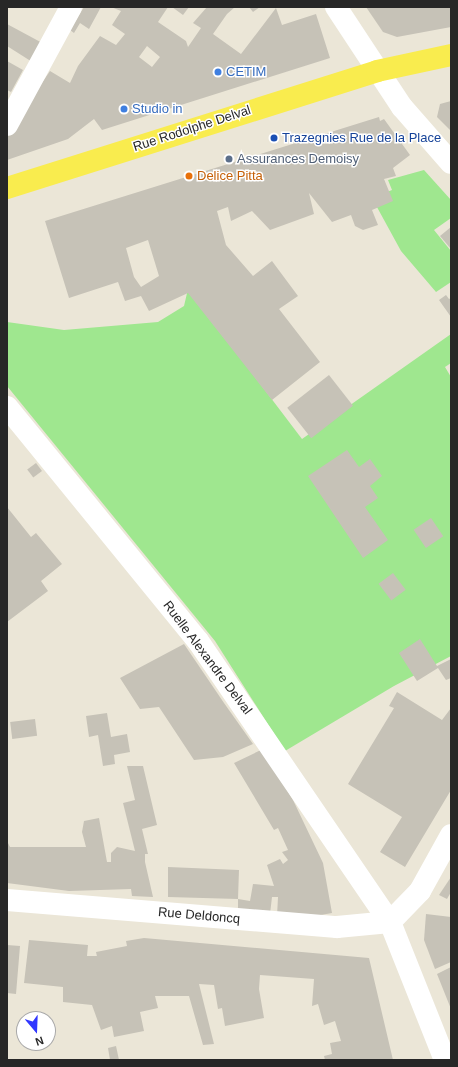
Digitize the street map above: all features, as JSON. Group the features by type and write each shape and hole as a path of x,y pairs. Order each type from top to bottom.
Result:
{"main road":[{"name":"Rue Rodolphe Delval","path":"7,188 377,71 451,55"}],"street":[{"path":"7,124 71,7"},
{"path":"336,7 402,107 451,163"},
{"name":"Ruelle Alexandre Delval","path":"7,407 198,641 390,922 445,1060"},
{"path":"390,922 420,891 451,835"},
{"name":"Rue Deldoncq","path":"7,900 337,927 390,922"}],"green space":[{"path":"424,170 451,200 451,218 434,230 451,251 451,282 436,292 401,251 372,198 392,190 388,180"},
{"path":"188,289 302,439 451,334 451,363 445,367 451,377 451,656 394,686 285,751 215,641 7,386 7,322 64,330 158,322 184,306"}],"building":[{"path":"84,7 101,7 89,29 80,23 74,33 70,30"},
{"path":"111,7 168,7 158,22 186,41 188,47 201,28 193,23 207,7 235,7 227,14 213,34 241,54 276,8 282,25 316,14 330,58 102,130 94,119 68,139 7,160 7,134 50,71 70,83 78,66 100,36 116,45 125,34 112,25 121,11","holes":["147,46 160,57 152,67 139,57"]},
{"path":"172,7 189,7 183,15"},
{"path":"249,7 260,7 253,12"},
{"path":"366,7 451,7 451,27 397,37 383,32"},
{"path":"7,24 46,45 37,65 7,46"},
{"path":"7,61 23,70 11,92 7,90"},
{"path":"451,101 451,131 437,117 440,104"},
{"path":"379,117 380,121 384,119 410,155 393,168 396,176 384,179 393,201 372,210 378,225 363,230 355,226 351,215 332,222 309,193 314,214 270,230 252,211 231,221 228,207 217,211 226,245 253,276 272,261 298,296 279,309 320,362 272,400 188,293 149,311 141,296 125,301 118,282 69,298 45,221","holes":["148,240 159,276 141,287 134,277 126,248"]},
{"path":"451,227 451,249 440,236"},
{"path":"446,295 449,299 451,298 451,317 439,300"},
{"path":"329,375 353,406 311,438 287,408"},
{"path":"347,450 359,467 370,459 382,476 370,486 378,498 365,507 388,540 363,558 308,476"},
{"path":"36,463 42,471 33,478 27,470"},
{"path":"7,507 31,537 36,533 62,564 41,581 48,591 7,622"},
{"path":"431,518 443,536 426,548 414,530"},
{"path":"393,573 406,590 391,601 379,584"},
{"path":"420,639 437,666 451,659 451,678 446,680 438,668 417,681 399,653"},
{"path":"184,644 253,744 223,757 194,760 159,707 140,709 120,678"},
{"path":"397,692 442,720 451,708 451,790 405,867 380,852 402,817 348,784 394,708 389,706"},
{"path":"107,713 111,737 127,734 130,752 114,755 115,764 103,766 98,735 89,737 86,716"},
{"path":"35,719 37,736 12,739 10,722"},
{"path":"263,749 293,800 323,863 332,913 298,919 277,916 278,897 272,897 270,914 238,910 238,899 250,901 253,884 274,886 267,865 280,859 283,864 288,860 282,852 288,850 278,828 274,830 234,763"},
{"path":"127,766 143,766 157,825 142,829 148,854 145,854 145,862 153,897 132,896 131,889 69,891 7,883 7,841 10,847 86,847 82,832 84,821 99,818 107,862 111,862 111,853 117,847 135,851 123,803 135,800"},
{"path":"168,867 239,870 238,899 168,897"},
{"path":"451,877 451,892 447,899 439,895"},
{"path":"426,914 451,917 451,962 435,969 424,940"},
{"path":"144,938 369,958 393,1060 325,1060 324,1056 332,1054 330,1043 341,1041 335,1021 324,1025 318,1004 312,1006 314,979 260,975 259,989 264,1018 225,1026 222,1008 218,1009 214,985 199,984 214,1044 203,1045 189,996 155,996 158,1008 140,1012 144,1031 114,1037 112,1026 101,1030 92,1005 63,1002 63,987 24,983 29,940 88,945 87,956 97,956 96,952 127,946 126,941"},
{"path":"7,945 20,946 16,994 7,993"},
{"path":"451,967 451,1009 437,974"},
{"path":"116,1046 119,1060 110,1060 108,1048"}],"place":[{"name":"CETIM","path":"218,72"},
{"name":"Studio in","path":"124,109"},
{"name":"Trazegnies Rue de la Place","path":"274,138"},
{"name":"Assurances Demoisy","path":"229,159"},
{"name":"Delice Pitta","path":"189,176"}]}
